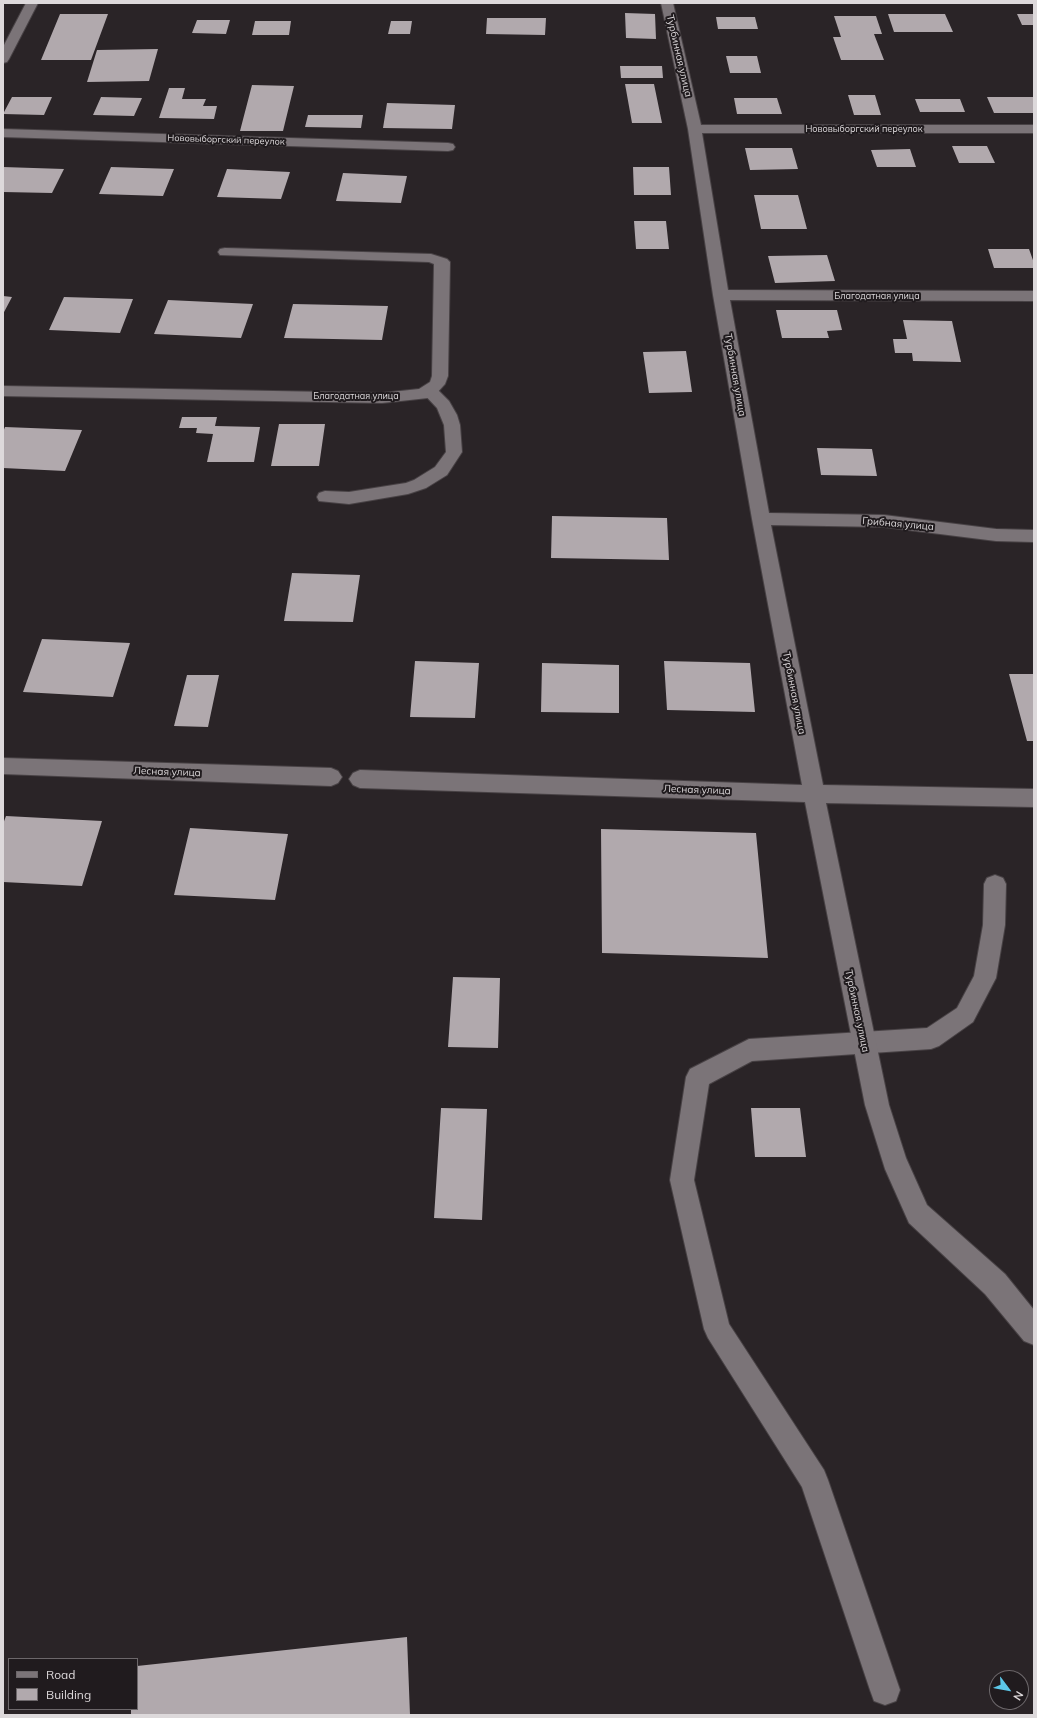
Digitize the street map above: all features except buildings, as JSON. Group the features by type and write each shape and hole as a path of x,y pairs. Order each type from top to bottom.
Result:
{"street":[{"path":"3,59 32,3"},
{"name":"Турбинная улица","path":"667,3 695,129 721,295 761,519 814,794 877,1105 894,1160 918,1214 995,1284 1034,1331"},
{"name":"Нововыборгский переулок","path":"695,129 1034,128"},
{"name":"Нововыборгский переулок","path":"3,133 448,147"},
{"path":"225,252 430,258 442,262 440,376 437,384 429,392"},
{"name":"Благодатная улица","path":"721,295 1034,296"},
{"name":"Благодатная улица","path":"3,391 382,398 429,392"},
{"name":"Грибная улица","path":"761,519 884,521 996,535 1034,536"},
{"name":"Лесная улица","path":"3,766 331,777"},
{"name":"Лесная улица","path":"360,779 814,794 1034,798"}],"lane":[{"path":"325,497 348,498 408,488 420,484 441,471 454,452 452,425 443,404 429,392"},
{"path":"885,1690 814,1480 717,1329 682,1180 698,1077 750,1050 863,1041 931,1038 965,1016 985,978 994,925 995,884"}]}
